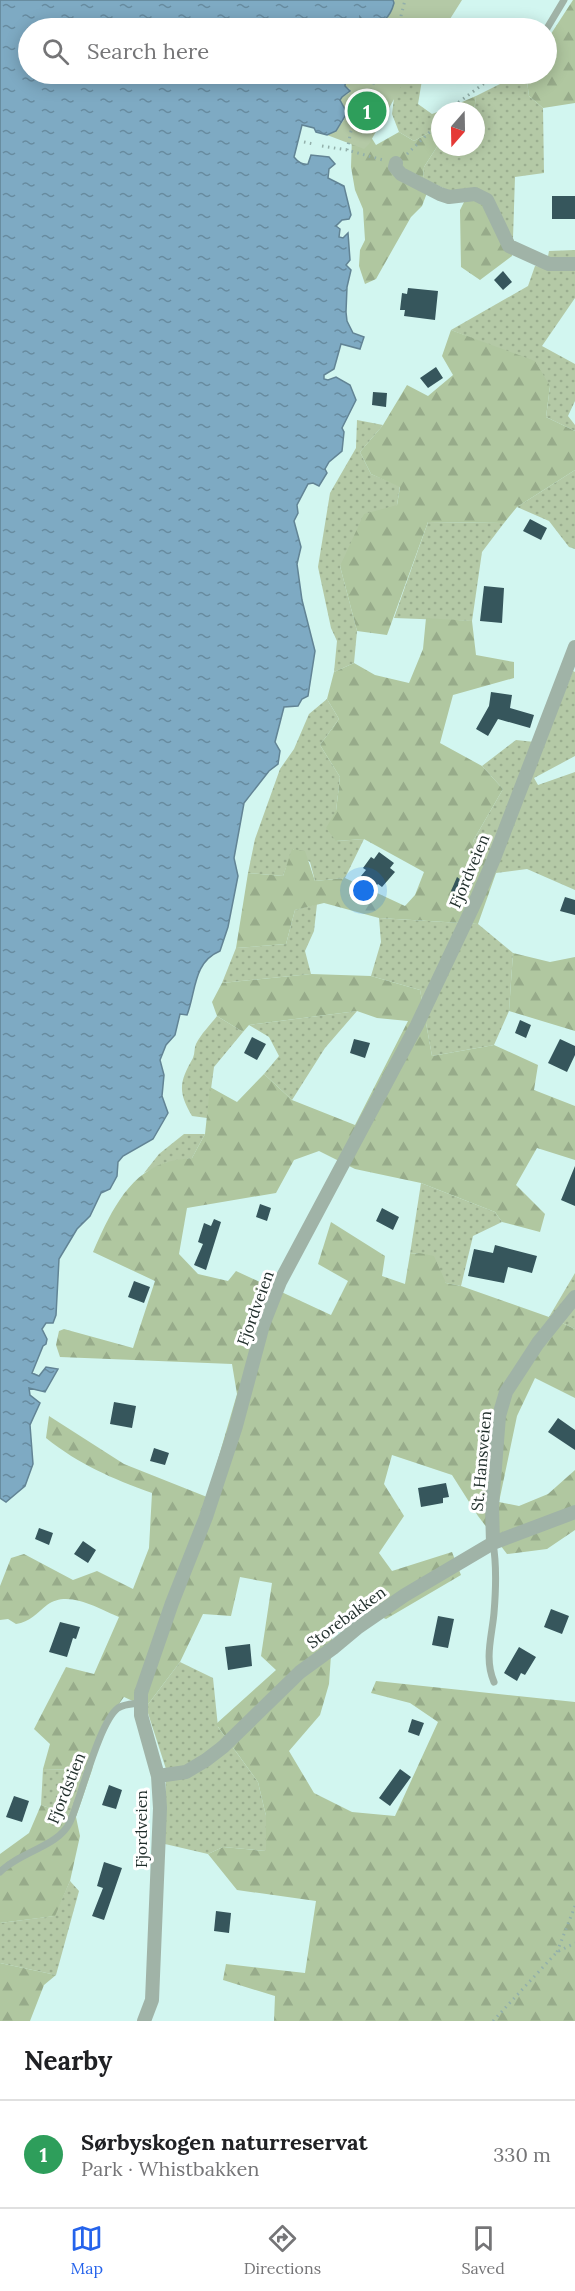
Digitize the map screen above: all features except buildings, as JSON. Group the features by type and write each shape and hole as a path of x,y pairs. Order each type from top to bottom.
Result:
{"street":[{"path":"396,163 400,174 440,194 449,197 477,194 487,200 509,246 549,264 575,264"},
{"name":"Fjordveien","path":"144,2021 152,2000 160,1809 158,1776 141,1715 141,1693 172,1603 206,1517 236,1426 263,1325 280,1282 417,1025 477,898 575,647"},
{"name":"St. Hansveien","path":"493,1543 492,1506 499,1416 506,1392 538,1343 575,1297"},
{"name":"Storebakken","path":"158,1776 186,1772 206,1760 223,1747 300,1672 405,1595 493,1543 575,1512"}],"lane":[{"path":"553,18 564,0"},
{"path":"493,1543 496,1587 489,1654 494,1682"},
{"name":"Fjordstien","path":"0,1872 25,1854 52,1842 65,1831 111,1715 121,1706 140,1703"}],"path":[{"path":"400,18 405,0"},
{"path":"347,150 351,130 364,116 373,84"},
{"path":"459,102 484,84"},
{"path":"322,146 396,163 431,130"},
{"path":"304,142 313,144"},
{"path":"557,1952 575,1906"},
{"path":"493,2021 557,1952 575,1943"}],"green space":[{"path":"393,0 462,0 451,18 384,18 394,3"},
{"path":"575,0 575,103 543,108 529,96 527,84 557,84 557,25"},
{"path":"345,84 402,84 364,149 327,135 344,120 346,110 340,100 349,93 350,89"},
{"path":"396,84 421,84 418,104 431,113 431,132 414,141 399,132 392,114"},
{"path":"500,84 527,84 529,96 543,108 544,173 515,177 513,238 466,198 423,179 424,167 431,156 485,156 485,102 475,102 476,96"},
{"path":"476,96 475,102 462,102"},
{"path":"366,129 376,145 399,132 414,141 431,132 431,156 424,167 423,179 430,185 422,206 411,217 376,279 365,284 359,266 360,250 365,240 363,209 355,190 351,167 352,136"},
{"path":"466,198 481,202 513,238 512,256 480,280 461,267 460,210"},
{"path":"575,250 575,298 542,346 575,364 575,401 568,416 575,425 575,431 546,417 550,386 489,345 451,330 528,286 535,266 546,267 549,251"},
{"path":"451,330 535,361 550,386 546,417 575,431 575,470 517,507 504,523 428,522 387,635 357,631 340,566 364,514 397,505 400,487 371,474 360,452 383,425 407,385 428,396 453,375 442,356"},
{"path":"357,420 383,425 360,452 371,474 400,486 397,505 340,566 357,631 354,663 334,672 337,641 331,628 318,567 330,493 356,448"},
{"path":"575,470 575,549 569,547 549,521 517,507"},
{"path":"428,522 504,523 482,552 472,621 394,618"},
{"path":"426,618 472,621 476,655 514,662 514,678 453,695 440,743 482,766 503,789 473,841 496,873 478,924 379,918 324,903 295,910 286,944 236,948 248,873 283,876 292,849 305,851 315,881 345,878 405,906 415,895 424,872 364,839 336,841 326,828 336,811 340,777 320,745 339,719 327,699 334,672 354,663 375,675 409,683 423,649"},
{"path":"573,671 575,672 575,756 534,778 538,785 575,772 575,890 527,869 496,873 473,841 503,789 482,766 516,740 544,743"},
{"path":"327,699 339,719 320,745 340,777 336,811 336,841 364,839 345,878 315,881 310,862 293,849 283,876 248,873 255,839 280,769 294,749 309,714"},
{"path":"317,904 314,931 305,951 311,974 222,983 236,948 286,944 295,910"},
{"path":"379,918 478,924 513,953 509,1011 494,1045 432,1056 420,990 371,976 381,942"},
{"path":"513,953 550,962 575,957 575,1031 509,1011"},
{"path":"311,974 371,976 420,990 432,1056 494,1045 538,1065 534,1090 575,1106 575,1160 537,1148 516,1185 545,1214 540,1232 502,1222 495,1212 421,1183 355,1169 319,1151 294,1160 276,1193 187,1208 179,1254 198,1274 228,1281 236,1271 331,1315 348,1281 318,1264 331,1222 385,1256 382,1276 405,1284 410,1254 434,1256 446,1283 461,1286 549,1317 575,1329 575,1398 535,1378 517,1416 499,1502 519,1506 548,1494 575,1470 575,1530 547,1549 507,1554 478,1516 452,1475 392,1455 384,1484 404,1516 379,1553 392,1571 452,1552 461,1575 386,1619 354,1607 333,1626 329,1684 320,1715 289,1751 314,1793 352,1812 395,1816 438,1722 410,1703 371,1693 376,1681 575,1702 575,2021 274,2021 275,1996 223,1980 226,1964 305,1973 316,1901 237,1890 208,1854 223,1847 266,1851 266,1816 258,1782 216,1724 276,1670 261,1656 272,1583 240,1577 231,1616 203,1614 180,1662 146,1707 124,1697 101,1728 92,1770 43,1769 50,1744 34,1729 66,1667 94,1674 119,1617 93,1605 64,1599 47,1605 33,1617 21,1623 16,1624 8,1619 0,1620 0,1586 11,1558 24,1554 73,1580 97,1571 133,1589 149,1548 152,1493 96,1470 59,1448 46,1438 49,1416 124,1464 207,1497 237,1394 232,1364 60,1357 56,1345 59,1331 64,1329 133,1348 155,1281 93,1252 112,1212 139,1178 164,1163 192,1158 205,1134 210,1087 237,1102 264,1074 292,1100 355,1125 408,1021 377,1018 357,1011 249,1025 243,1032 217,1016 212,1002 222,983"},
{"path":"357,1011 325,1048 292,1100 264,1074 279,1056 269,1037 249,1025"},
{"path":"217,1016 243,1032 214,1067 207,1118 192,1116 182,1093 183,1080 193,1058 196,1044"},
{"path":"184,1134 205,1134 192,1158 165,1163 144,1173 159,1154"},
{"path":"421,1183 495,1212 502,1222 473,1236 461,1286 446,1283 419,1253 410,1254"},
{"path":"575,1273 575,1329 549,1317"},
{"path":"180,1662 213,1678 218,1727 258,1782 266,1816 266,1851 223,1847 208,1854 165,1844 166,1769 146,1707"},
{"path":"43,1769 92,1770 76,1817 41,1805"},
{"path":"41,1805 76,1817 80,1836 70,1881 55,1916 0,1923 0,1854 29,1833"},
{"path":"70,1881 79,1891 56,1975 0,1963 0,1923 54,1916"},
{"path":"0,1963 56,1975 44,1985 30,2021 0,2021"}],"water":[{"path":"0,0 393,0 394,3 386,18 18,18 18,84 345,84 350,91 340,100 347,113 336,131 327,135 302,125 294,157 300,163 308,164 311,155 329,157 335,164 329,169 328,178 344,186 351,215 349,219 342,220 336,226 340,229 339,237 343,238 348,233 350,260 346,265 351,270 347,287 347,321 353,333 364,337 360,349 341,344 334,369 324,375 324,379 336,377 350,385 356,400 342,428 344,432 342,451 329,462 325,469 327,473 319,486 313,483 308,484 297,505 298,513 294,521 301,547 297,564 302,600 315,651 308,696 302,699 298,706 284,707 275,742 280,751 278,764 269,771 244,803 234,858 238,876 228,927 220,951 211,956 200,970 187,1015 180,1014 175,1035 166,1045 160,1060 164,1075 162,1096 168,1113 153,1139 123,1156 118,1162 117,1176 110,1189 101,1193 90,1216 77,1229 59,1259 56,1315 53,1323 46,1323 42,1329 47,1339 46,1344 43,1346 32,1373 39,1376 46,1367 58,1369 45,1392 29,1388 30,1395 40,1403 30,1425 33,1464 25,1486 6,1502 0,1498"}],"place":[{"name":"Sørbyskogen naturreservat","path":"367,111"}]}
